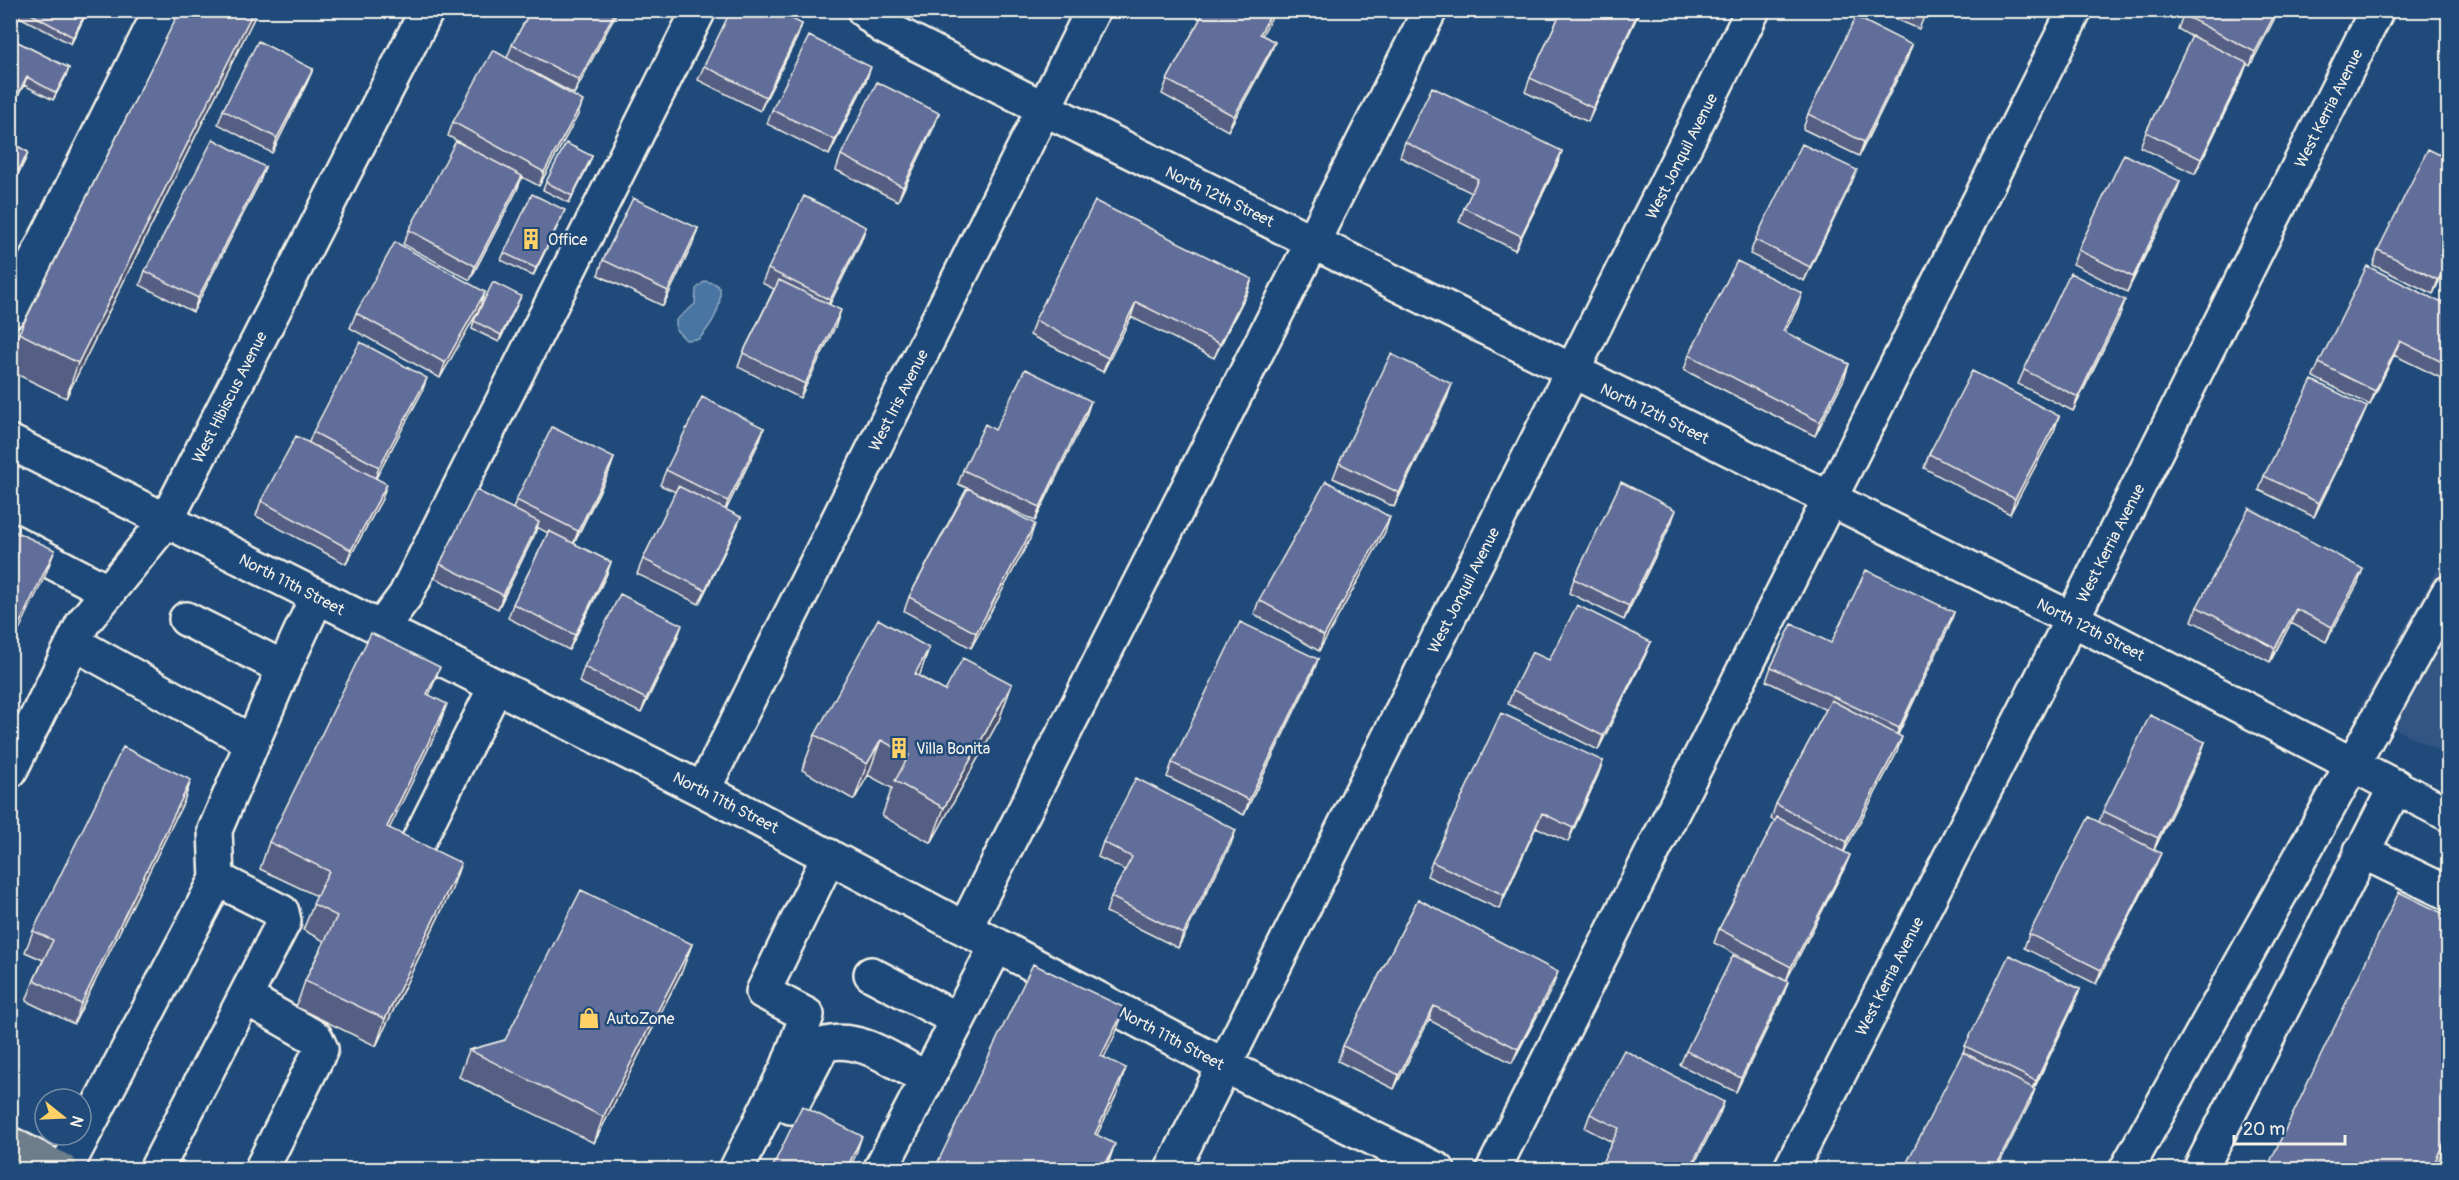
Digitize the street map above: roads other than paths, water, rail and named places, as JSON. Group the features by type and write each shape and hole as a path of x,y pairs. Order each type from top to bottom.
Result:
{"main road":[{"path":"10,1144 63,1170"}],"street":[{"path":"10,311 161,10"},
{"name":"West Hibiscus Avenue","path":"10,771 83,623 166,521 427,10"},
{"path":"381,628 405,596 699,10"},
{"name":"North 12th Street","path":"864,10 882,26 1043,108 2072,619 2448,814"},
{"name":"West Iris Avenue","path":"703,790 1093,10"},
{"path":"965,928 1430,10"},
{"name":"West Jonquil Avenue","path":"1172,1170 1753,10"},
{"path":"1493,1170 2075,10"},
{"name":"West Kerria Avenue","path":"1790,1170 2072,619 2377,10"},
{"name":"North 11th Street","path":"10,442 703,790 1223,1065 1438,1170"},
{"path":"10,540 109,592"},
{"path":"2126,1170 2448,593"},
{"path":"63,1170 218,879 215,830 317,597"},
{"path":"186,619 284,668"},
{"path":"74,643 252,742"},
{"path":"415,848 496,686"},
{"path":"2199,1170 2396,786"},
{"path":"2361,851 2448,893"},
{"path":"736,1170 788,1066 807,1015 763,992 829,856"},
{"path":"156,1170 284,921 282,912 218,879"},
{"path":"880,1170 997,945"},
{"path":"871,974 958,1020"},
{"path":"245,997 316,1038 321,1049 261,1170"},
{"path":"759,1170 823,1045 839,1040 861,1044 927,1079"}],"place":[{"name":"Office","path":"531,239"},
{"name":"Villa Bonita","path":"899,748"},
{"name":"AutoZone","path":"589,1018"}]}
